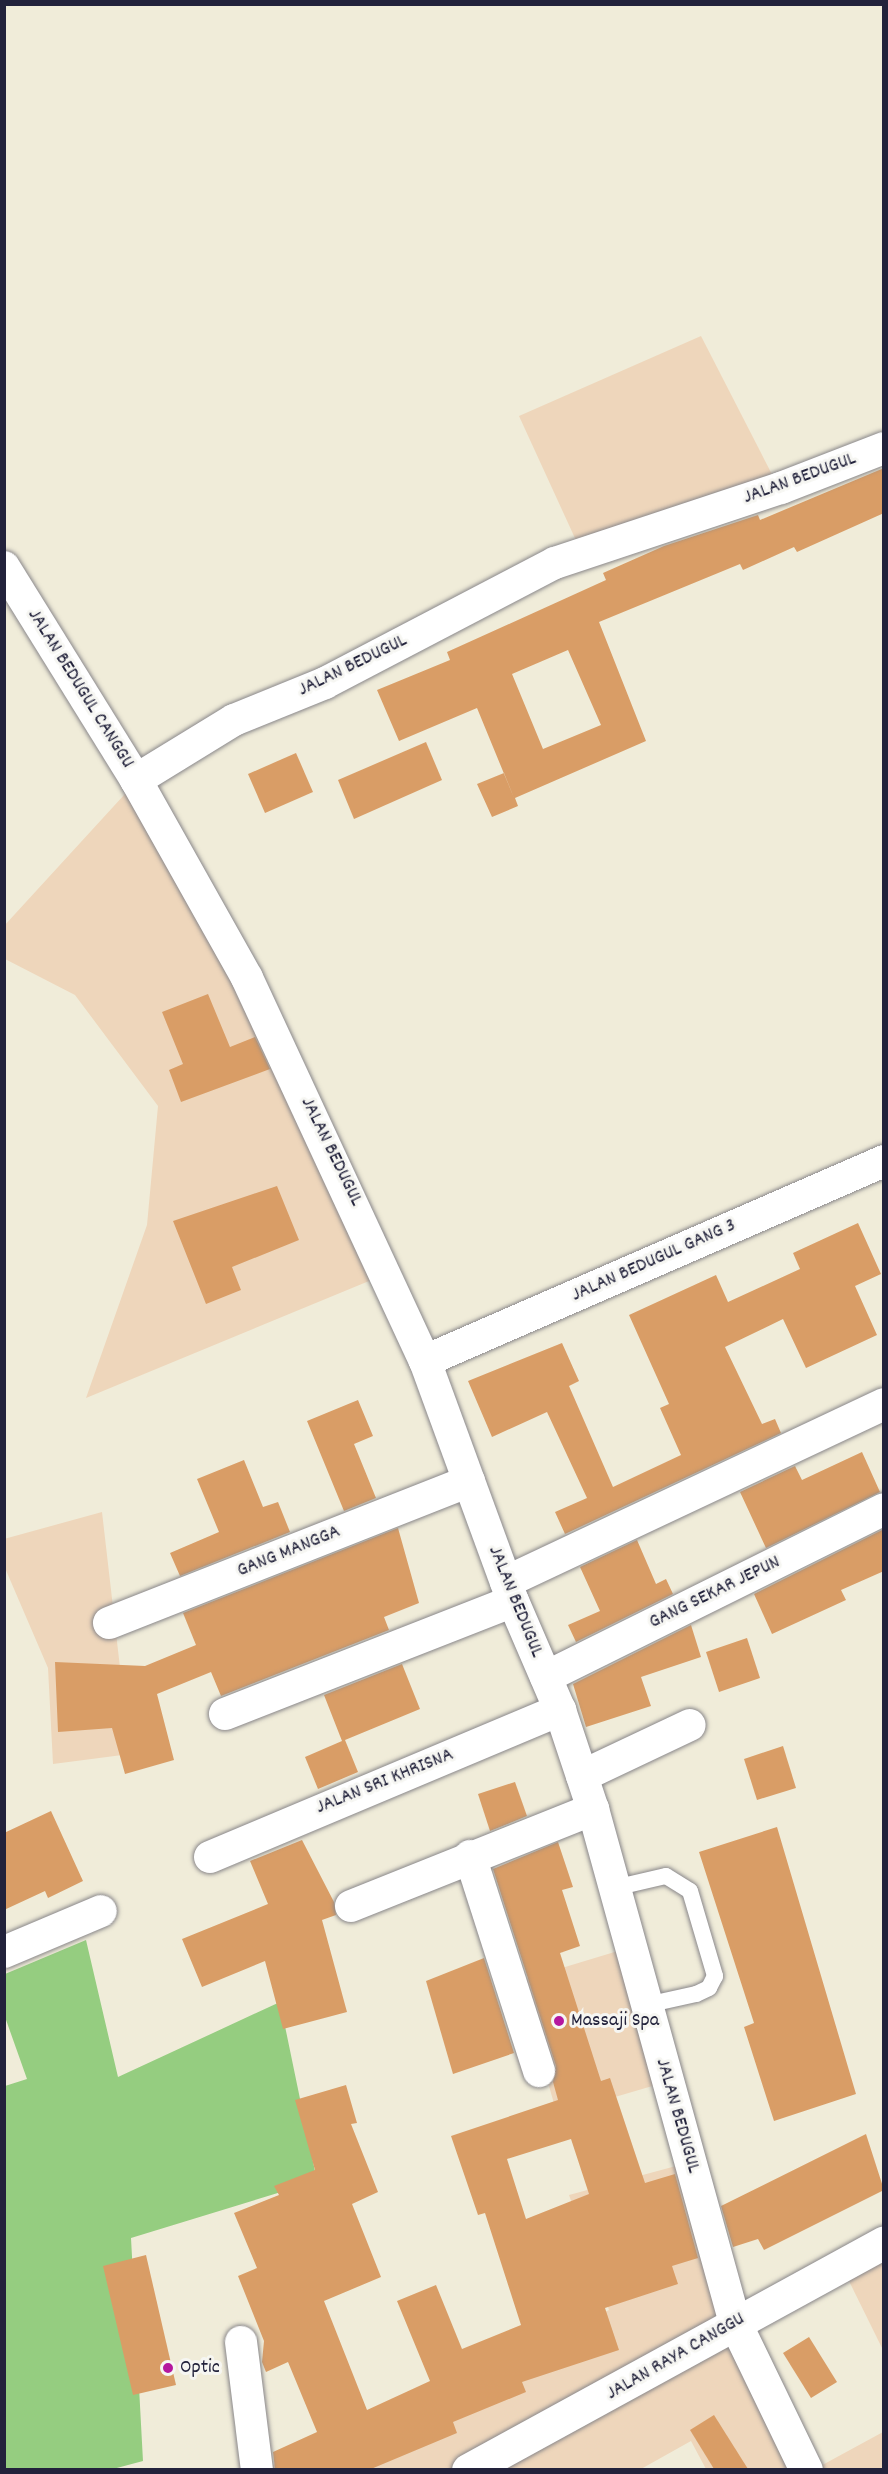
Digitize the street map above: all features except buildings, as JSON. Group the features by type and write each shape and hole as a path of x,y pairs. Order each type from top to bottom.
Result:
{"main road":[{"name":"JALAN RAYA CANGGU","path":"468,2469 884,2242"},
{"path":"735,2323 806,2469"}],"street":[{"name":"JALAN BEDUGUL","path":"735,2323 593,1809 560,1710 509,1591 425,1361 247,978 136,780 234,720 325,683 555,563 781,488 884,448"},
{"name":"JALAN BEDUGUL CANGGU","path":"4,567 136,780"},
{"name":"JALAN BEDUGUL GANG 3","path":"425,1361 884,1161"},
{"path":"225,1714 509,1591 884,1404"},
{"name":"GANG MANGGA","path":"109,1623 469,1481"},
{"name":"GANG SEKAR JEPUN","path":"546,1677 884,1509"},
{"name":"JALAN SRI KHRISNA","path":"210,1857 560,1710"},
{"path":"582,1776 690,1725"},
{"path":"351,1906 470,1856 593,1809"},
{"path":"470,1856 539,2071"},
{"path":"4,1953 101,1911"},
{"path":"240,2342 257,2469"}],"lane":[{"path":"614,1888 666,1876 690,1891 715,1976 709,1988 696,1994 646,2005"}],"shaded area":[{"path":"701,336 780,490 585,560 519,416"},
{"path":"135,783 386,1274 86,1398 147,1225 158,1106 75,995 5,959 4,926"},
{"path":"102,1512 130,1754 53,1764 48,1668 5,1568 4,1539"},
{"path":"631,1947 666,2082 557,2114 519,1981"},
{"path":"687,2163 815,2469 706,2469 691,2441 641,2469 262,2470 609,2310 569,2195"},
{"path":"883,2257 883,2350 847,2277"},
{"path":"883,2432 883,2469 815,2469"}],"green space":[{"path":"86,1940 118,2077 280,2002 317,2181 131,2238 143,2461 113,2469 5,2469 5,2086 27,2079 5,2017 5,1974"}],"place":[{"name":"Massaji Spa","path":"559,2021"},
{"name":"Optic","path":"168,2368"}]}
